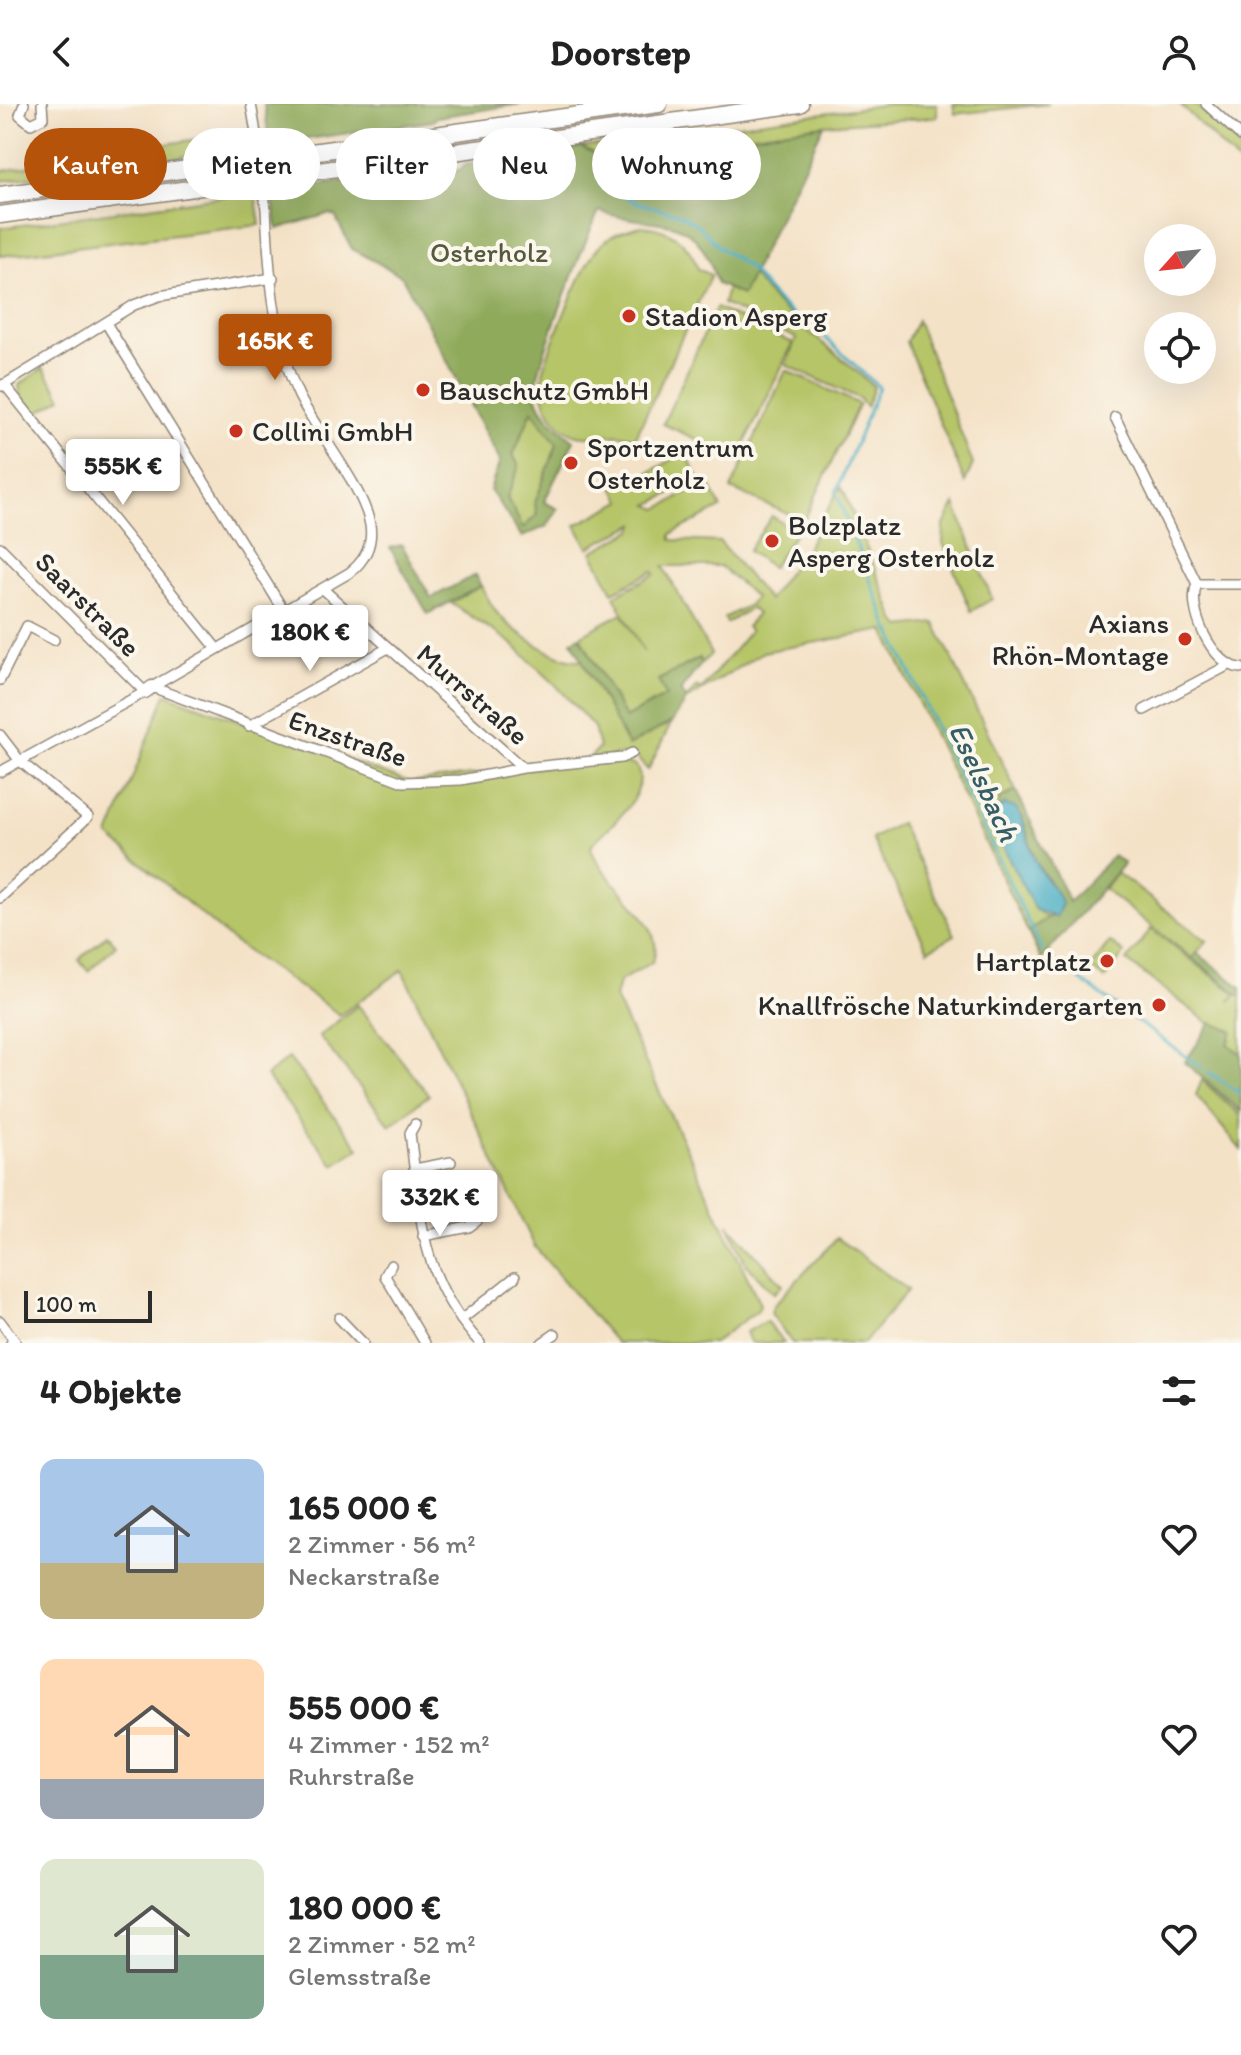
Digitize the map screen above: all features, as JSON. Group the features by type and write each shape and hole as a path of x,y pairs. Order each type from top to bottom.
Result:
{"highway":[{"path":"0,195 659,104"},
{"path":"0,215 800,104"}],"street":[{"path":"24,104 20,115 31,124 43,118 42,104"},
{"path":"0,772 323,589 355,568 366,552 370,532 366,512 291,378 273,278 251,104"},
{"path":"1206,104 1241,136"},
{"path":"217,649 2,386 134,305 159,296 273,278"},
{"path":"106,323 284,611"},
{"path":"1115,417 1197,584 1192,605 1218,657 1227,666"},
{"name":"Saarstraße","path":"0,547 148,690"},
{"path":"1197,584 1241,584"},
{"name":"Murrstraße","path":"323,589 523,768"},
{"path":"19,617 27,626 54,640"},
{"path":"0,680 27,626"},
{"path":"249,726 388,648"},
{"path":"1144,710 1227,666 1241,668"},
{"name":"Enzstraße","path":"148,690 403,782 461,780 523,768 622,758 632,753"},
{"path":"0,735 20,761 88,817 0,898"},
{"path":"415,1124 410,1133 423,1236 435,1277 475,1342"},
{"path":"415,1169 451,1162"},
{"path":"423,1236 469,1227 477,1221"},
{"path":"391,1265 385,1276 425,1343"},
{"path":"461,1320 515,1277"},
{"path":"339,1318 363,1343"},
{"path":"0,1321 13,1342"},
{"path":"542,1343 555,1334"}],"green space":[{"path":"264,104 521,104 384,128 336,128 336,135 320,137 320,128 267,128"},
{"path":"888,104 937,104 937,117 824,125 761,134 761,128 717,128"},
{"path":"953,104 1049,104 955,114"},
{"path":"1180,104 1195,104 1241,146 1241,166"},
{"name":"Osterholz","path":"824,125 742,295 717,284 698,242 685,231 672,225 599,211 562,304 537,380 536,393 545,414 574,440 544,502 558,509 547,526 522,537 490,490 500,461 402,276 352,249 335,216 328,214 277,229 273,200 320,200 320,184 336,183 336,200 457,200 457,170 473,163 473,200 576,200 576,148 592,152 592,200 761,200 761,134","holes":["532,411 557,444 535,503 537,515 523,528 507,498 519,466 513,455"]},
{"path":"183,141 183,157 167,159 167,144"},
{"path":"24,167 24,178 0,181 0,171"},
{"path":"198,200 256,200 260,225 0,256 0,228"},
{"name":"Stadion Asperg","path":"641,226 661,230 677,238 689,251 698,269 711,275 635,438 626,435 579,435 557,422 544,400 542,382 549,354 574,292 598,248 618,233"},
{"path":"733,264 751,275 786,312 874,387 866,407 859,398 786,365 796,338 723,304"},
{"path":"716,308 793,343 738,458 663,424"},
{"path":"917,320 973,464 965,482 906,342"},
{"path":"43,368 62,398 35,414 20,393 19,385"},
{"path":"786,370 859,404 804,521 731,489"},
{"path":"532,410 558,444 535,503 537,515 523,529 507,498 519,466 513,455"},
{"path":"685,453 699,478 649,505 658,509 708,482 721,508 671,534 671,540 720,542 768,600 808,546 840,487 895,619 901,627 935,623 1016,791 999,799 999,808 994,811 1000,838 1012,865 1042,915 1048,917 1028,932 884,630 763,652 685,701 696,687 701,690 750,631 746,627 757,614 751,608 727,623 724,618 749,605 755,597 720,566 663,566 711,654 702,663 699,658 659,680 666,696 625,718 580,636 622,613 644,652 614,596 655,574 653,571 613,592 592,552 633,530 635,524 588,548 576,525 622,501 609,481 619,472 636,479"},
{"path":"955,504 992,599 971,611 943,543 944,525"},
{"name":"Bolzplatz Asperg Osterholz","path":"772,516 796,532 772,567 748,551"},
{"path":"402,545 431,598 475,575 481,586 428,614 390,548"},
{"path":"481,586 498,614 525,637 561,656 582,660 628,745 672,722 648,770 632,753 588,760 599,748 594,727 555,684 510,642 451,603"},
{"path":"580,636 625,718 666,696 658,680 700,658 702,663 680,691 687,699 672,722 628,746 572,641"},
{"path":"166,694 410,783 523,768 619,761 636,766 640,776 634,798 591,845 604,871 642,916 652,932 655,947 652,962 619,982 615,998 760,1304 758,1310 713,1343 616,1343 535,1247 402,970 340,1015 234,942 109,836"},
{"path":"1016,791 1069,902 1113,856 1124,863 1041,960 1028,932 1048,917 1056,916 1058,895 1036,862 1022,816 1005,805 999,808 999,799"},
{"path":"900,823 955,935 928,950 872,839"},
{"path":"1117,873 1207,941 1192,958 1104,889"},
{"path":"1151,929 1236,994 1229,1002 1238,994 1241,996 1241,1054 1228,1044 1232,1031 1210,1024 1127,961"},
{"path":"107,935 116,945 88,971 79,960"},
{"name":"Hartplatz","path":"1110,942 1124,953 1105,979 1090,968"},
{"path":"1197,953 1241,987 1241,996 1192,958"},
{"path":"358,1005 429,1095 390,1125 319,1036"},
{"path":"1211,1023 1233,1031 1228,1044 1241,1054 1241,1112 1185,1062"},
{"path":"289,1058 359,1148 334,1165 266,1076"},
{"path":"1202,1080 1241,1116 1241,1150 1196,1095"},
{"path":"728,1224 783,1285 774,1293 746,1264"},
{"path":"837,1238 908,1290 864,1343 792,1343 771,1313 773,1306"},
{"path":"766,1321 784,1343 750,1343 746,1332"}],"water":[{"path":"1005,805 1016,808 1037,864 1062,904 1056,917 1035,910 991,823 994,811"}],"waterway":[{"name":"Eselsbach","path":"631,200 679,214 698,225 719,247 748,267 775,299 800,321 809,323 879,387 836,492"},
{"name":"Eselsbach","path":"838,497 889,629"},
{"name":"Eselsbach","path":"890,630 1042,951"},
{"name":"Eselsbach","path":"1047,956 1202,1068"},
{"name":"Eselsbach","path":"1209,1072 1241,1094"}],"place":[{"name":"Stadion Asperg","path":"629,316"},
{"name":"Bauschutz GmbH","path":"423,390"},
{"name":"Collini GmbH","path":"236,431"},
{"name":"Sportzentrum Osterholz","path":"571,463"},
{"name":"Bolzplatz Asperg Osterholz","path":"772,541"},
{"name":"Axians Rhön-Montage","path":"1185,639"},
{"name":"Hartplatz","path":"1107,961"},
{"name":"Knallfrösche Naturkindergarten","path":"1159,1005"}]}
